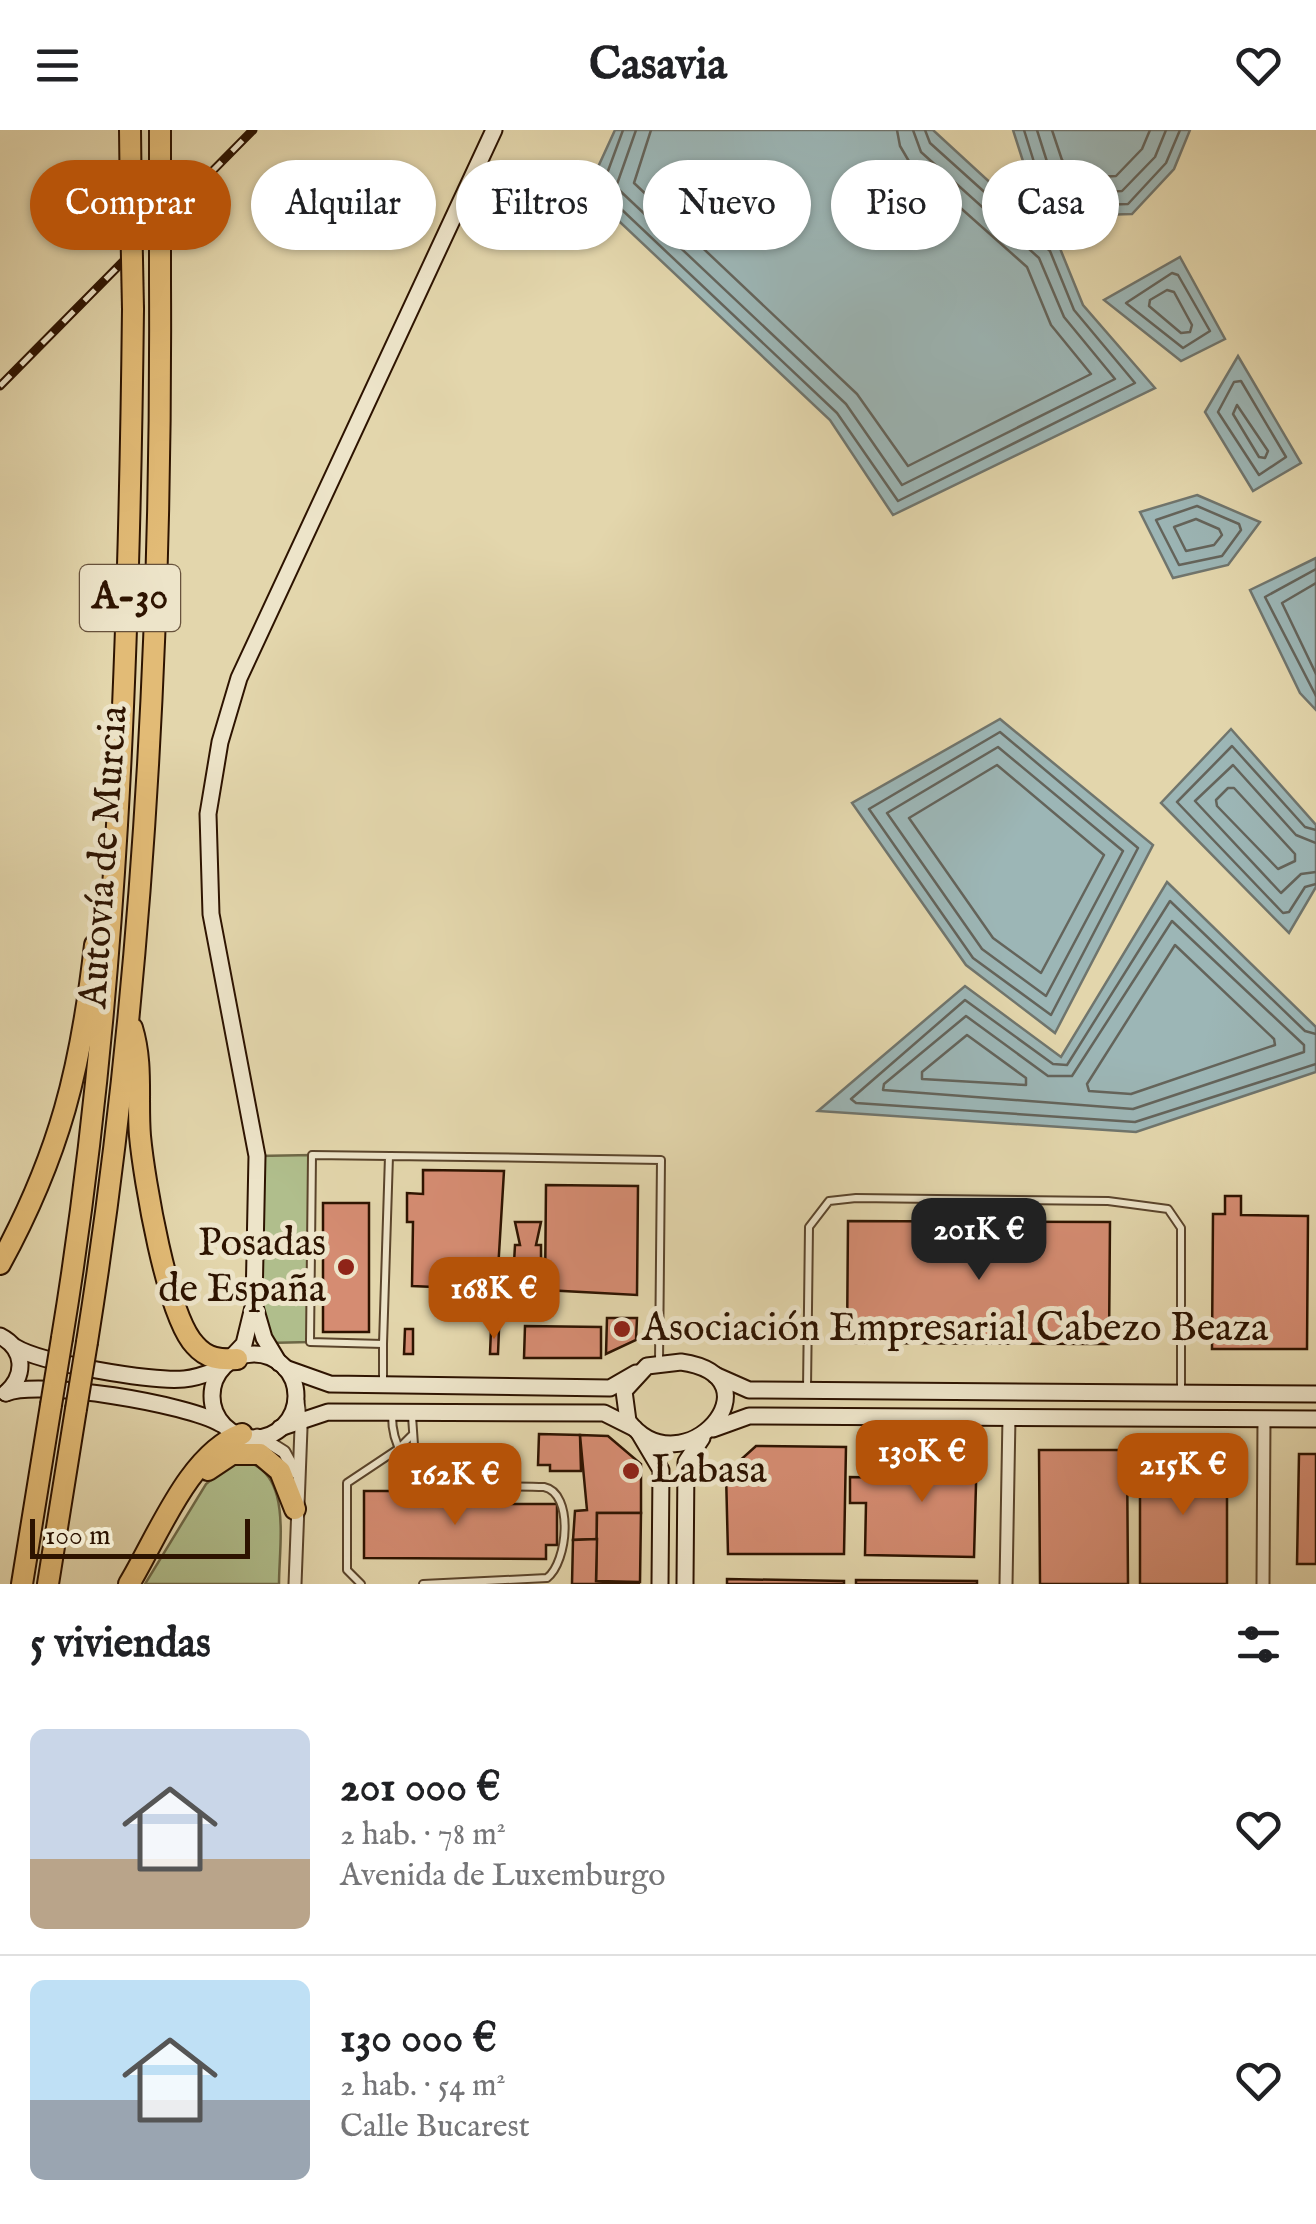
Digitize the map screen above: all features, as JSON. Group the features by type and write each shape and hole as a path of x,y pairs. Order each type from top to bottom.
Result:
{"highway":[{"name":"Autovía de Murcia","path":"22,1584 62,1338 94,1099 112,886 128,642 130,130"},
{"name":"Autovía de Murcia","path":"48,1584 87,1342 128,1016 155,663 160,130"},
{"path":"0,1264 43,1178 62,1127 84,1028 97,923 112,886"},
{"path":"128,1016 140,1053 144,1167 175,1300 194,1344 211,1358 228,1363"},
{"path":"129,1584 201,1462 241,1432"},
{"path":"174,1510 213,1466 247,1452 276,1466 296,1509"}],"main road":[{"path":"241,1432 215,1416 210,1396 244,1344 254,1303 257,1156 207,870 208,814 220,742 239,678 494,130"},
{"path":"254,1303 264,1338 298,1401 291,1418 280,1428"},
{"path":"0,1336 44,1360 172,1379 199,1377 228,1363 256,1357 321,1383 610,1388 660,1362 688,1363 739,1389 1316,1394"},
{"path":"3,1395 20,1372 14,1347"},
{"path":"636,1373 624,1391 623,1402 635,1429 656,1454 661,1470 660,1584"},
{"path":"685,1584 686,1462 726,1402 715,1375"},
{"path":"3,1395 40,1386 195,1412 241,1432 280,1428 328,1412 604,1412 635,1429 674,1442 749,1416 1316,1420"},
{"path":"1009,1392 1009,1417"},
{"path":"1264,1394 1264,1419"}],"street":[{"path":"294,1584 298,1401"},
{"path":"1006,1584 1009,1417"},
{"path":"1263,1584 1264,1419"},
{"path":"241,1432 284,1452 296,1476"}],"lane":[{"path":"383,1344 310,1342 312,1155 662,1160 660,1362"},
{"path":"383,1387 389,1156"},
{"path":"807,1390 809,1228 830,1201 875,1198 1108,1201 1168,1209 1181,1228 1181,1393"},
{"path":"392,1412 398,1450 435,1482 544,1487 554,1489 562,1500 563,1559 548,1578 422,1584"},
{"path":"412,1412 414,1445 453,1483"},
{"path":"362,1584 347,1570 347,1483 398,1450 411,1436"}],"green space":[{"path":"312,1155 310,1342 267,1343 254,1303 257,1156"},
{"path":"236,1460 254,1465 267,1475 275,1490 281,1527 279,1584 145,1584 206,1484"}],"water":[{"path":"615,130 933,130 982,175 982,250 1061,250 1083,305 1155,388 893,515 830,420 650,250 811,250 811,160 643,160 643,244 623,225 623,160 601,160"},
{"path":"1013,130 1190,130 1174,169 1132,214 1119,214 1119,160 1023,160"},
{"path":"1180,257 1225,339 1181,361 1104,300"},
{"path":"1238,356 1301,463 1253,491 1205,412"},
{"path":"1197,495 1260,522 1228,565 1173,578 1140,512"},
{"path":"1316,558 1316,710 1300,693 1250,590"},
{"path":"1000,719 1153,845 1055,1033 966,965 852,803"},
{"path":"1231,729 1316,825 1316,887 1289,933 1161,803"},
{"path":"1167,882 1316,1027 1316,1072 1136,1132 818,1111 965,986 1061,1057"}],"building":[{"path":"423,1170 504,1171 497,1287 433,1282 434,1287 412,1286 413,1222 407,1222 407,1193 423,1194"},
{"path":"546,1185 638,1186 637,1295 545,1290"},
{"path":"1225,1196 1241,1196 1241,1215 1308,1216 1307,1349 1212,1349 1213,1214 1225,1214"},
{"name":"Posadas de España","path":"323,1203 369,1203 369,1332 323,1332"},
{"path":"848,1221 1110,1222 1109,1344 847,1343"},
{"path":"515,1222 541,1222 536,1245 541,1245 541,1263 514,1263 515,1245 520,1245"},
{"name":"Asociación Empresarial Cabezo Beaza","path":"607,1318 637,1318 636,1340 606,1354"},
{"path":"525,1326 601,1327 601,1358 524,1358"},
{"path":"405,1329 413,1329 413,1354 404,1354"},
{"path":"491,1329 499,1329 498,1354 490,1354"},
{"path":"539,1434 580,1435 581,1471 550,1471 550,1465 538,1465"},
{"path":"580,1435 608,1436 641,1464 641,1513 597,1513 597,1539 573,1540 575,1511 587,1510"},
{"path":"756,1446 846,1447 844,1554 728,1554 726,1473"},
{"path":"903,1447 977,1448 974,1557 865,1555 866,1503 850,1503 850,1477 902,1478"},
{"path":"1039,1450 1127,1450 1128,1584 1040,1584"},
{"path":"1140,1451 1227,1452 1227,1584 1140,1584"},
{"path":"1299,1454 1316,1454 1316,1564 1297,1564"},
{"path":"364,1491 436,1491 436,1504 557,1504 557,1545 546,1545 546,1559 364,1558"},
{"path":"597,1513 641,1513 640,1582 596,1581"},
{"path":"597,1539 596,1581 640,1584 572,1584 573,1540"},
{"path":"727,1579 844,1581 844,1584 727,1584"},
{"path":"856,1580 977,1581 977,1584 856,1584"}],"railway":[{"path":"0,386 253,130"}],"place":[{"name":"Posadas de España","path":"346,1267"},
{"name":"Asociación Empresarial Cabezo Beaza","path":"622,1329"},
{"name":"Labasa","path":"631,1471"}]}
